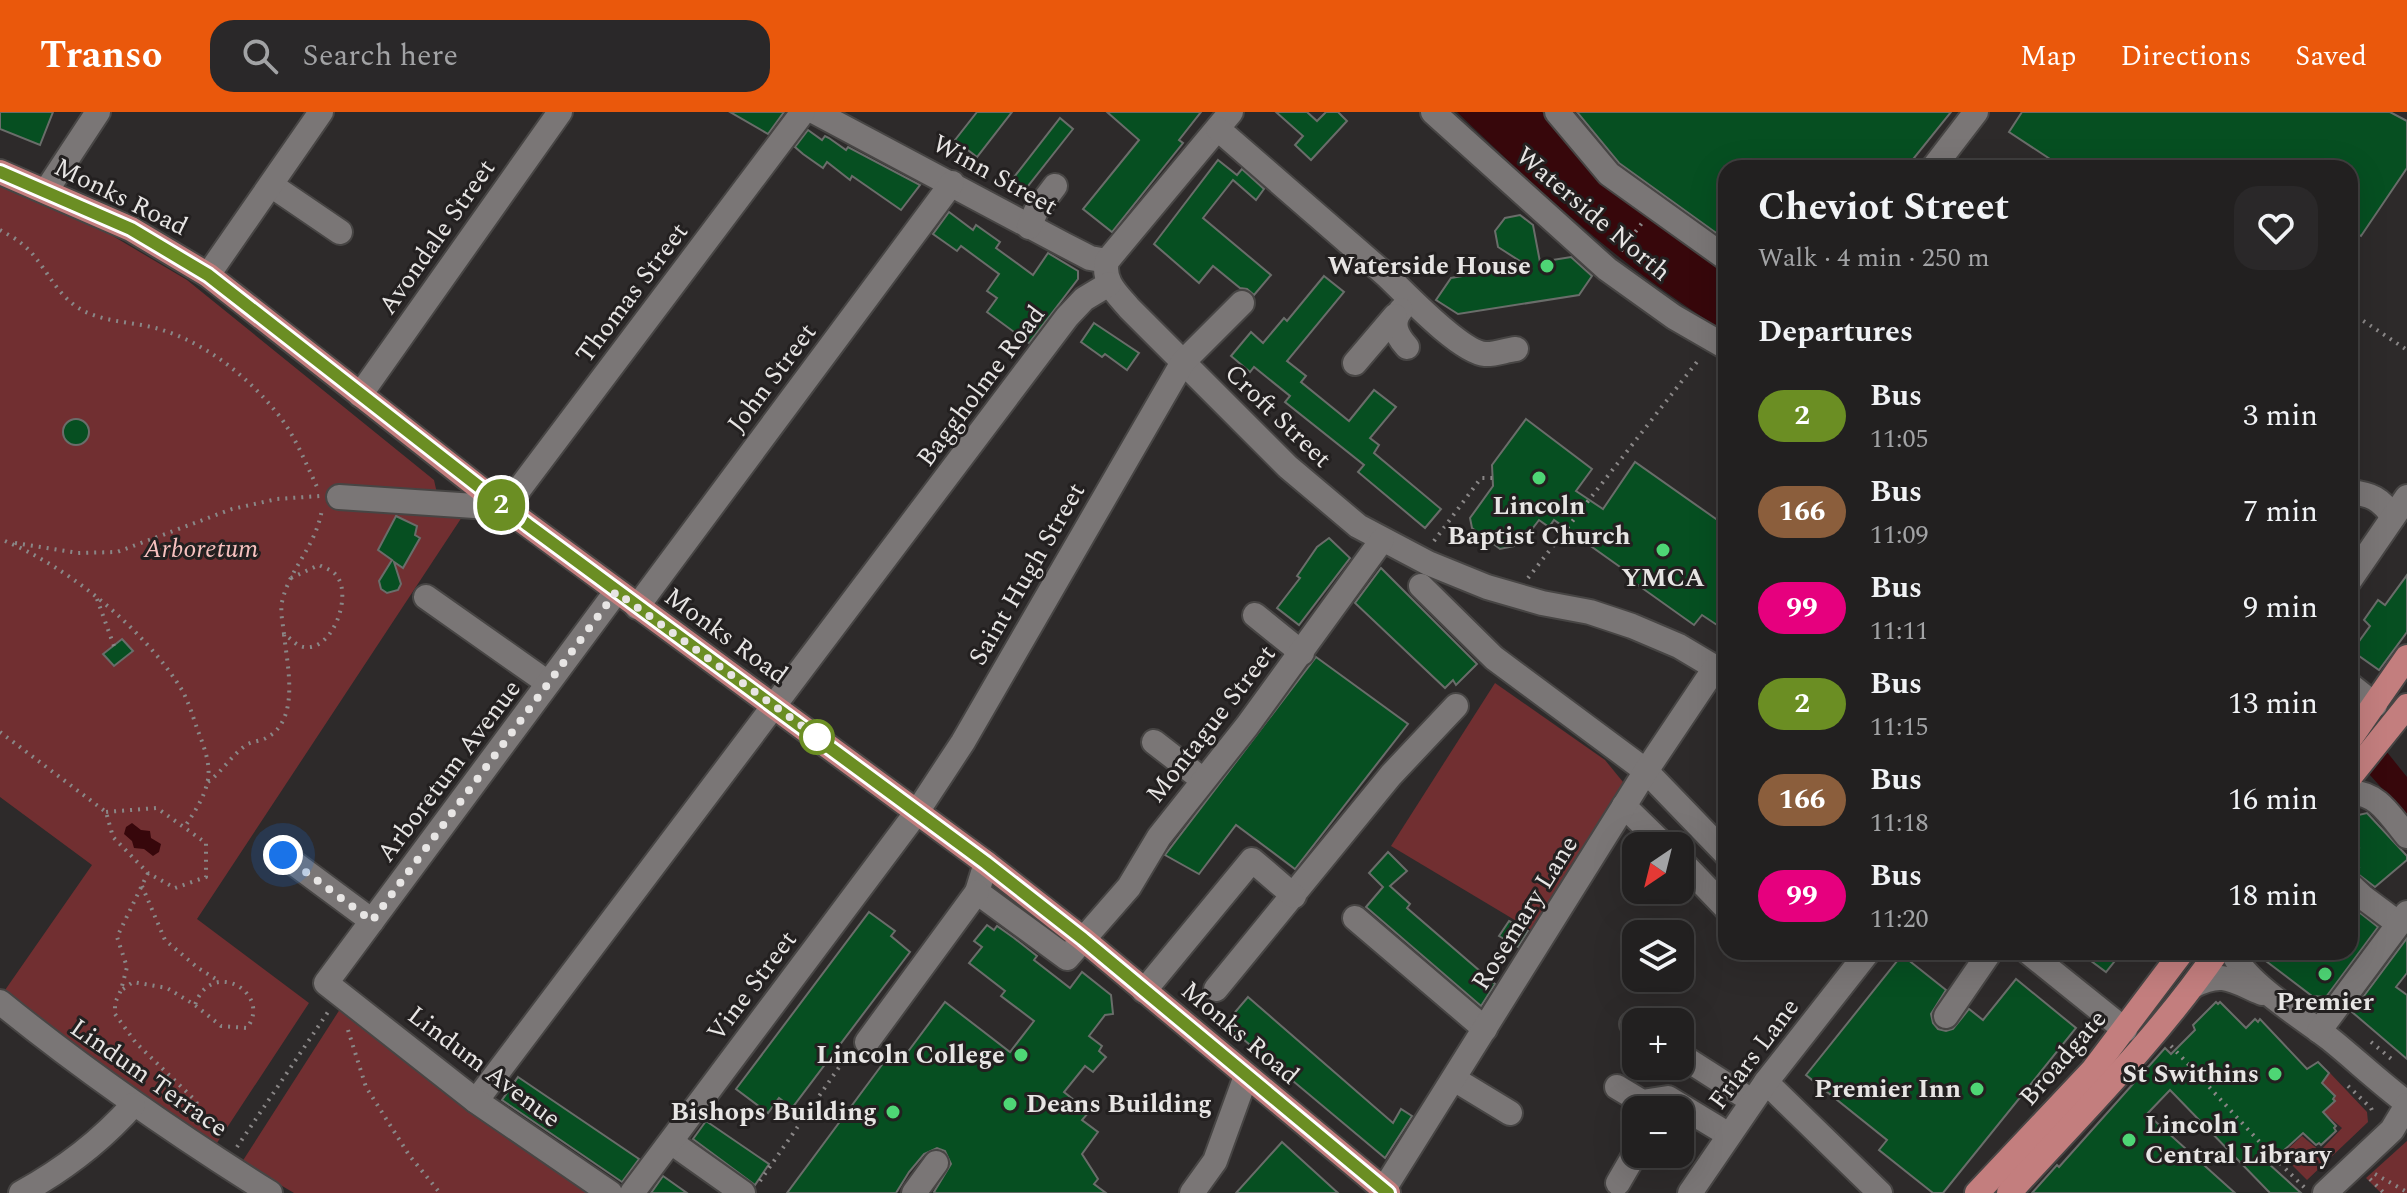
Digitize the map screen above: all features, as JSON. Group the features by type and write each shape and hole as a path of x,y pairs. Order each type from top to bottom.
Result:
{"main road":[{"name":"Monks Road","path":"0,172 131,229 208,275 616,592 776,706 986,863 1083,939 1386,1191"},
{"path":"2363,721 2407,657"},
{"path":"2358,768 2398,723"},
{"name":"Broadgate","path":"1977,1193 2093,1070 2176,960"},
{"name":"Broadgate","path":"2009,1193 2155,1032 2212,960"}],"street":[{"path":"46,191 98,112"},
{"path":"208,275 321,112"},
{"name":"Avondale Street","path":"360,395 560,112"},
{"name":"Thomas Street","path":"505,508 803,112"},
{"name":"Winn Street","path":"815,112 1090,258 1108,272"},
{"name":"Waterside North","path":"1433,112 1607,269 1717,347"},
{"path":"1557,112 1609,174 1718,252"},
{"path":"1939,160 1976,112"},
{"path":"1224,120 1387,276 1400,306 1397,334 1407,347"},
{"name":"Baggholme Road","path":"476,1101 1067,317 1108,272 1224,120"},
{"name":"John Street","path":"637,607 952,183"},
{"path":"271,185 340,232"},
{"path":"1029,227 1036,211 1055,186"},
{"name":"Croft Street","path":"1108,272 1129,308 1327,502 1423,569 1494,658 1646,771 1718,846"},
{"name":"Saint Hugh Street","path":"917,812 963,742 1183,362 1242,303"},
{"path":"1400,306 1470,349 1484,354 1516,349"},
{"path":"1355,363 1400,306"},
{"path":"2358,493 2371,494 2385,504 2400,507 2358,568"},
{"path":"330,496 505,508"},
{"name":"Montague Street","path":"1083,939 1129,887 1159,837 1302,653 1382,540"},
{"path":"1423,569 1590,612 1632,626 1679,646 1718,668"},
{"name":"Arboretum Avenue","path":"339,992 372,921 616,592"},
{"path":"426,597 548,683"},
{"path":"1255,615 1302,653"},
{"name":"Rosemary Lane","path":"1386,1191 1646,771 1718,677"},
{"path":"1216,989 1391,775 1456,706"},
{"path":"1154,742 1203,780"},
{"path":"2358,793 2376,800 2407,836"},
{"path":"1624,806 1651,832"},
{"name":"Vine Street","path":"632,1193 917,812"},
{"path":"283,855 372,921"},
{"path":"1144,991 1252,860 1294,896"},
{"path":"867,1042 977,892 986,863"},
{"path":"1694,875 1718,900"},
{"path":"977,892 1067,958 1083,939"},
{"path":"2319,1031 2402,926 2358,892"},
{"path":"1355,918 1485,1029"},
{"name":"Friars Lane","path":"1690,1193 1759,1091 1862,960"},
{"path":"1946,1016 1984,960"},
{"path":"2038,960 2125,1030"},
{"path":"2238,960 2271,997 2319,1031 2407,1104 2392,1130 2311,1192"},
{"path":"2193,986 2219,976 2271,997"},
{"name":"Lindum Avenue","path":"339,992 476,1101 610,1193"},
{"name":"Lindum Terrace","path":"0,1002 133,1105 270,1193"},
{"path":"1694,1061 1759,1091 1880,1193"},
{"path":"1192,1193 1215,1161 1246,1076"},
{"path":"1454,1079 1510,1113"},
{"path":"1617,1087 1632,1096"},
{"path":"21,1193 48,1178 110,1131 133,1105"},
{"path":"1694,1118 1729,1135"},
{"path":"671,1142 743,1193"},
{"path":"914,1193 936,1163"},
{"path":"1618,1183 1627,1168"}],"path":[{"path":"1618,254 1644,220"},
{"path":"0,230 21,243 41,265 57,290 78,308 104,319 182,336 235,369 278,414 330,496"},
{"path":"2358,317 2407,350"},
{"path":"1515,595 1717,347"},
{"path":"1423,569 1481,478 1492,478"},
{"path":"2,540 78,553 117,552 232,509 277,499 330,496"},
{"path":"184,828 208,782 227,760 250,742 267,738 281,724 291,694 281,604 291,578 313,542 330,496"},
{"path":"2,540 30,552 96,596 134,632 184,693 206,753 208,782"},
{"path":"284,634 300,646 314,646 330,636 343,594 335,573 319,565 291,578"},
{"path":"96,596 114,646"},
{"path":"0,732 106,812 113,837 148,873 175,888 206,877 206,843 157,808 106,812"},
{"path":"148,873 117,937 127,967 115,1003 115,1014 136,1043 196,1101 215,1159"},
{"path":"121,990 133,982 167,988 221,1026 247,1028 254,1018 254,1006 247,993 231,982 219,981 198,968 165,940 142,885"},
{"path":"195,1005 199,993 219,981"},
{"path":"215,1159 339,992"},
{"path":"339,992 366,1087 409,1155 440,1193"},
{"path":"2362,1034 2397,1064"},
{"path":"2167,1041 2280,1164 2311,1192"},
{"path":"2338,1076 2371,1108 2374,1120"},
{"path":"2384,1193 2368,1177 2375,1174 2407,1192"}],"green space":[{"name":"Arboretum","path":"0,178 91,223 187,280 434,480 441,511 462,517 197,919 309,1003 213,1149 3,993 92,865 0,797"},
{"path":"1495,683 1605,760 1623,782 1621,795 1533,931 1391,846"},
{"path":"342,1006 603,1193 294,1193 242,1162"},
{"path":"2330,1073 2367,1112 2368,1122 2307,1180 2264,1137 2270,1131 2288,1149 2302,1136 2320,1151 2342,1128 2321,1110 2335,1097 2330,1096 2321,1082"},
{"path":"2407,1141 2407,1193 2381,1193 2366,1178"}],"shaded area":[{"path":"1457,112 1542,112 1588,166 1718,260 1718,327 1619,257 1520,172"},
{"path":"2358,716 2407,777 2407,816 2358,762"},
{"path":"132,823 141,830 150,831 151,838 161,844 159,852 153,856 144,849 134,848 132,841 124,834 126,827"}],"building":[{"path":"0,112 53,112 40,145 0,129"},
{"path":"730,112 784,112 768,134"},
{"path":"977,112 1012,112 977,157 955,140"},
{"path":"1107,112 1201,112 1179,140 1183,143 1112,232 1083,209 1139,140"},
{"path":"1276,112 1307,112 1317,121 1326,112 1338,112 1347,121 1311,160 1295,145 1303,136"},
{"path":"1577,112 1951,112 1912,160 1718,160 1718,234 1619,163"},
{"path":"2022,112 2390,112 2407,121 2407,168 2361,236 2358,234 2358,160 2049,160 2009,132"},
{"path":"1060,118 1073,129 1024,191 1011,181"},
{"path":"808,130 822,140 825,136 846,150 848,147 920,185 901,210 852,176 850,180 827,162 823,168 803,154 795,147"},
{"path":"1218,160 1237,175 1242,169 1264,189 1256,200 1233,180 1203,218 1271,275 1254,295 1213,266 1199,283 1154,244"},
{"path":"949,212 973,230 976,225 1000,242 996,248 1033,275 1048,253 1078,271 1078,279 1029,343 987,312 997,298 987,291 999,274 961,246 957,251 933,234"},
{"name":"Waterside House","path":"1520,215 1533,225 1540,262 1571,257 1592,276 1579,295 1458,314 1436,300 1451,278 1526,265 1498,247 1495,231 1505,218"},
{"path":"1324,276 1344,292 1287,361 1306,376 1301,382 1349,421 1374,390 1396,407 1370,438 1379,445 1374,453 1441,509 1425,528 1358,472 1364,465 1285,402 1290,396 1254,367 1250,372 1231,356 1251,332 1263,343 1284,318 1287,321"},
{"path":"1094,323 1139,353 1127,370 1081,342"},
{"path":"76,419 85,423 89,432 85,441 76,445 67,441 63,432 67,423"},
{"path":"1526,419 1592,469 1576,491 1603,509 1635,462 1718,520 1718,626 1702,615 1694,625 1554,520 1549,527 1539,520 1520,545 1517,543 1500,549 1472,528 1470,518 1493,486 1492,465"},
{"path":"396,516 417,526 415,535 420,538 403,568 394,562 401,584 398,590 387,593 381,589 379,581 392,560 378,550"},
{"path":"1329,538 1350,558 1299,625 1277,608 1300,578 1297,576 1317,547"},
{"path":"1381,568 1477,664 1456,685 1453,680 1445,688 1355,603"},
{"path":"2407,575 2407,632 2379,670 2358,655 2358,643 2370,626 2364,620 2378,600 2385,605"},
{"path":"122,639 133,651 114,666 103,654"},
{"path":"1316,657 1408,724 1295,869 1236,825 1199,874 1165,855"},
{"path":"2367,813 2407,856 2407,860 2375,887 2358,874 2358,815"},
{"path":"1388,852 1407,871 1390,886 1410,904 1407,908 1495,984 1481,1006 1366,907 1383,887 1369,873"},
{"path":"2358,911 2378,927 2358,954"},
{"path":"869,912 895,931 891,936 910,952 792,1108 779,1098 768,1113 736,1089"},
{"path":"1509,921 1528,931 1518,947 1499,936"},
{"path":"987,925 994,930 997,926 1014,938 1037,956 1034,960 1070,988 1082,972 1111,995 1113,1014 1105,1015 1089,1036 1102,1046 1099,1051 1106,1057 1093,1072 1085,1066 1064,1092 1089,1112 1082,1120 1098,1132 1082,1154 1098,1179 1094,1184 1106,1193 936,1193 951,1164 945,1151 937,1148 924,1154 896,1193 787,1193 887,1058 898,1065 945,1002 1010,1052 1034,1021 1001,996 1005,991 969,963 982,947 974,941"},
{"path":"2407,938 2407,973 2396,987 2407,995 2407,1059 2352,1012"},
{"path":"1898,960 1908,960 1946,990 1931,1014 1938,1029 1953,1029 1969,1009 1983,1020 2016,979 2076,1028 1943,1193 1933,1193 1879,1150 1887,1140 1806,1075"},
{"path":"2090,960 2116,960 2106,972"},
{"path":"2265,960 2353,960 2326,997 2312,996"},
{"path":"1248,997 1393,1123 1401,1109 1412,1116 1385,1158 1225,1024"},
{"path":"2216,1002 2220,1002 2246,1028 2255,1019 2258,1022 2260,1019 2307,1069 2318,1062 2329,1073 2322,1083 2335,1096 2335,1101 2323,1112 2336,1126 2336,1131 2321,1145 2316,1145 2303,1133 2269,1164 2301,1193 2270,1193 2170,1090 2147,1114 2235,1193 2032,1193 2165,1048 2171,1054 2195,1030 2193,1025"},
{"path":"518,1077 639,1159 622,1182 502,1100"},
{"path":"706,1121 769,1164 755,1185 693,1139"},
{"path":"1282,1142 1338,1193 1236,1193"},
{"path":"663,1176 687,1193 651,1193"}],"bus line":[{"name":"2","path":"0,172 131,229 208,275 616,592 776,706 986,863 1083,939 1388,1193"}],"place":[{"name":"Waterside House","path":"1547,266"},
{"name":"Lincoln Baptist Church","path":"1539,478"},
{"name":"YMCA","path":"1663,550"},
{"name":"Premier","path":"2325,974"},
{"name":"Lincoln College","path":"1021,1055"},
{"name":"St Swithins","path":"2275,1074"},
{"name":"Premier Inn","path":"1977,1089"},
{"name":"Deans Building","path":"1010,1104"},
{"name":"Bishops Building","path":"893,1112"},
{"name":"Lincoln Central Library","path":"2129,1140"}],"route":[{"path":"283,855 372,921 616,592 823,741 817,737"}]}
